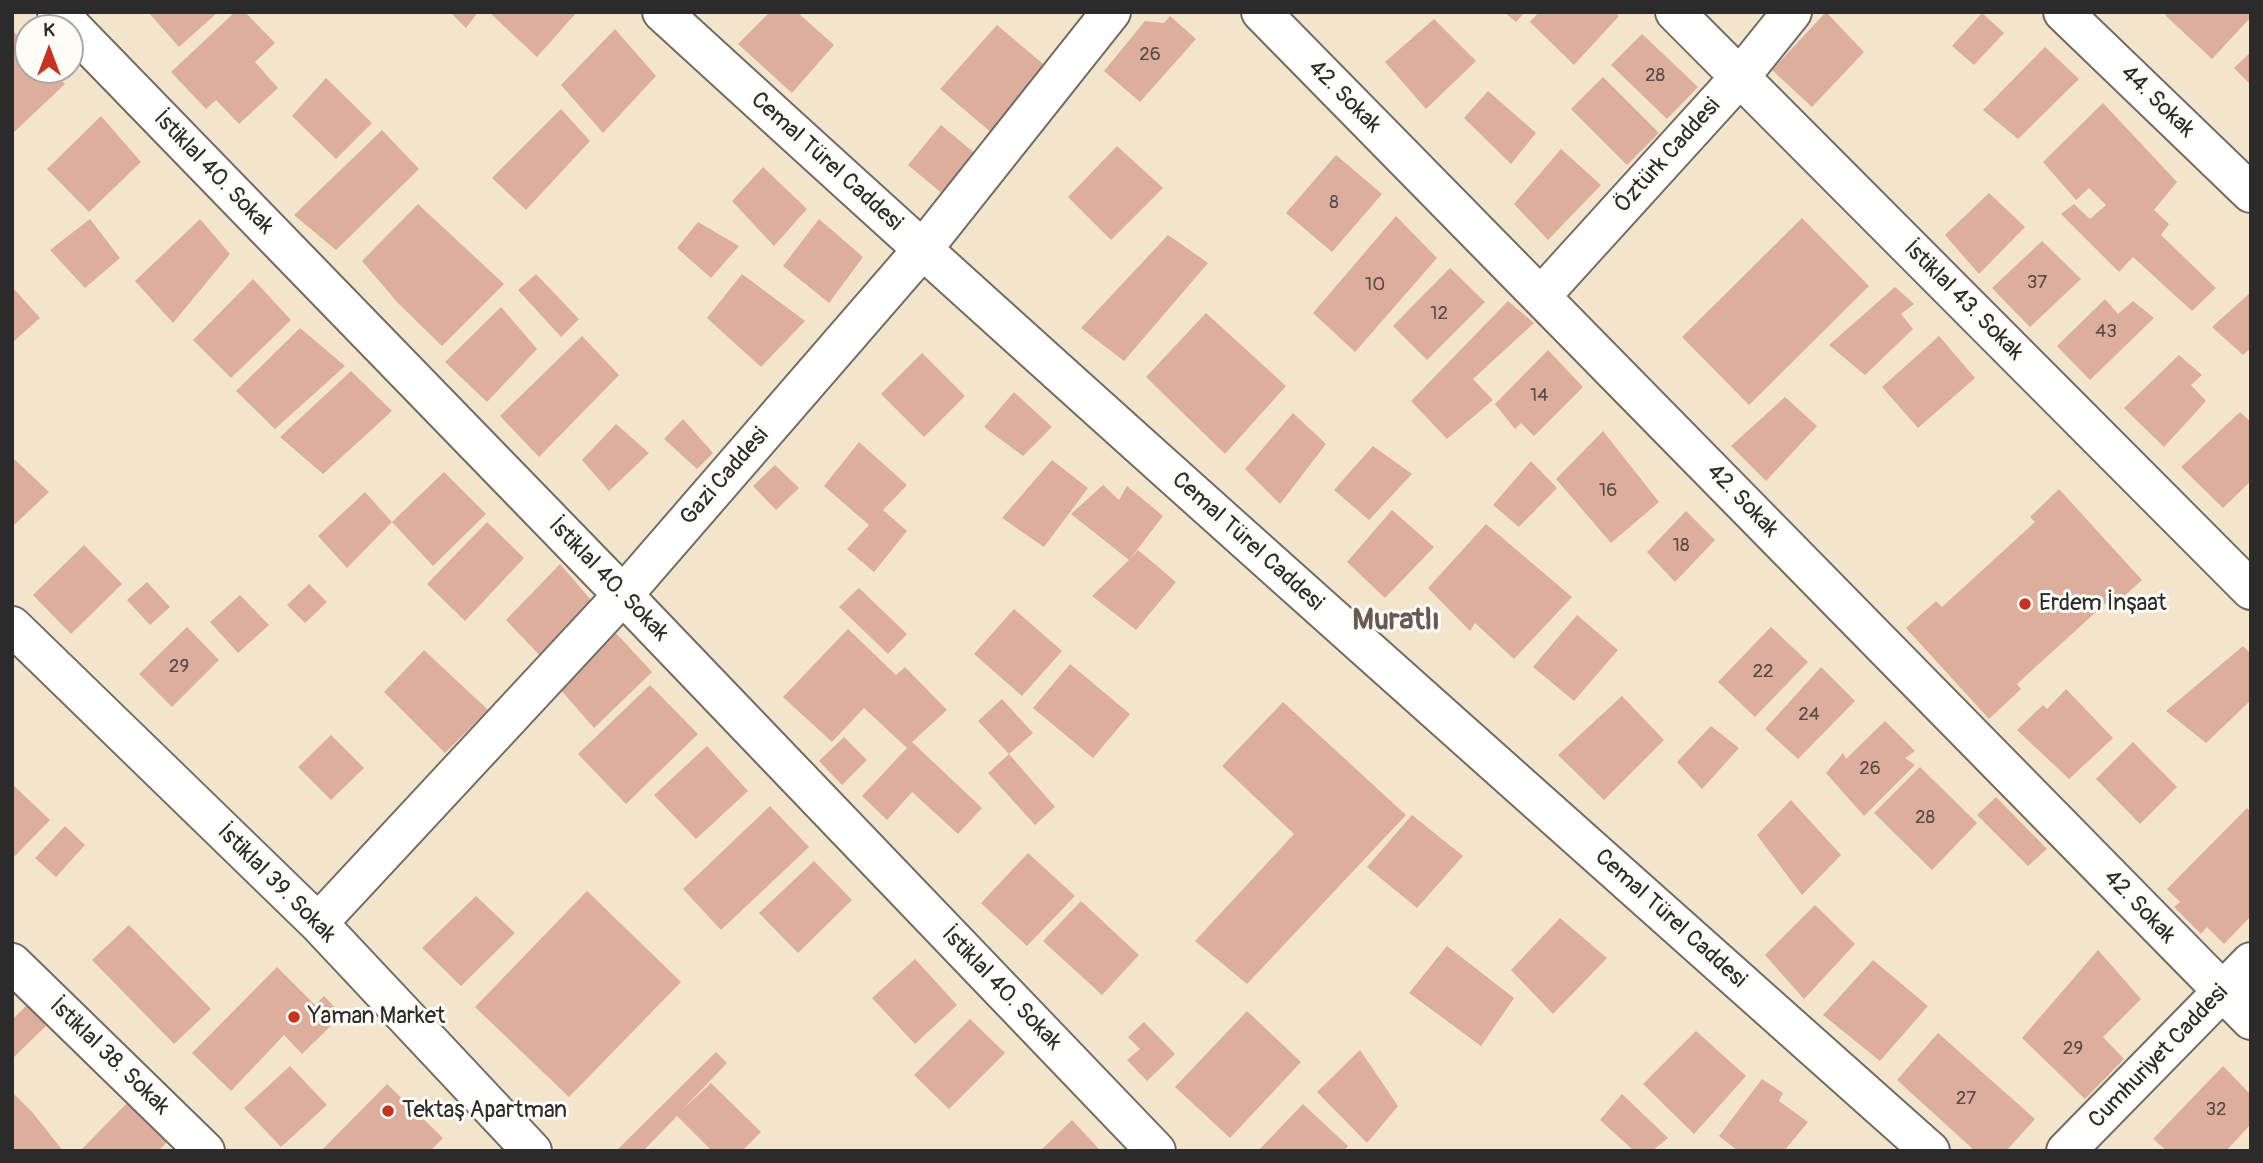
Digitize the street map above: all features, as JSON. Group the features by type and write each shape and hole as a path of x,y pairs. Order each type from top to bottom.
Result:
{"street":[{"name":"İstiklal 40. Sokak","path":"58,12 623,595 1156,1151"},
{"name":"Cemal Türel Caddesi","path":"662,12 922,250 1930,1151"},
{"name":"42. Sokak","path":"1261,12 2251,1020"},
{"name":"İstiklal 43. Sokak","path":"1675,12 2251,590"},
{"name":"Öztürk Caddesi","path":"1541,296 1739,78 1792,12"},
{"name":"44. Sokak","path":"2063,12 2251,193"},
{"name":"Gazi Caddesi","path":"318,923 623,595 922,250 1095,19"},
{"name":"İstiklal 39. Sokak","path":"12,626 318,923 512,1144"},
{"name":"Cumhuriyet Caddesi","path":"2066,1151 2251,962"},
{"name":"İstiklal 38. Sokak","path":"12,963 205,1151"}],"building":[{"path":"148,12 218,12 179,47"},
{"path":"235,12 245,12 275,43 255,62 278,88 239,124 216,100 206,109 171,72"},
{"path":"450,12 478,12 466,28"},
{"path":"489,12 577,12 537,57"},
{"path":"770,12 797,12 834,45 792,93 738,44"},
{"path":"1504,12 1525,12 1516,22"},
{"path":"1539,12 1615,12 1619,16 1574,65 1530,22"},
{"path":"1826,12 1864,52 1812,107 1772,70"},
{"path":"2168,12 2251,12 2251,17 2212,59 2165,15"},
{"path":"1982,13 2004,33 1974,65 1952,46"},
{"path":"1170,16 1196,39 1140,102 1104,71 1145,21 1164,23"},
{"path":"1434,19 1476,61 1426,109 1385,62"},
{"path":"997,25 1049,69 993,134 940,89"},
{"path":"615,29 656,76 603,133 561,85"},
{"path":"12,30 14,84 65,84 12,134"},
{"path":"1642,34 1698,87 1667,119 1611,65"},
{"path":"2045,47 2079,79 2018,139 1983,110"},
{"path":"2251,52 2251,85 2234,68"},
{"path":"1603,77 1659,133 1627,165 1571,109"},
{"path":"326,78 372,123 336,159 292,116"},
{"path":"1488,91 1536,133 1511,164 1464,118"},
{"path":"2103,103 2177,182 2154,210 2169,224 2161,235 2216,288 2192,311 2133,257 2119,272 2061,214 2074,204 2090,219 2106,205 2089,188 2076,200 2043,162"},
{"path":"561,109 590,141 526,210 492,178"},
{"path":"101,116 141,162 89,212 47,169"},
{"path":"941,125 978,156 944,195 908,165"},
{"path":"382,130 419,169 336,250 294,215"},
{"path":"1117,146 1163,188 1111,240 1068,197"},
{"path":"1561,149 1601,185 1548,240 1514,204"},
{"path":"1336,155 1382,194 1332,252 1286,213"},
{"path":"763,167 807,209 774,246 732,201"},
{"path":"1989,193 2025,227 1979,274 1945,235"},
{"path":"418,204 504,284 442,346 398,303 362,261"},
{"path":"1396,216 1437,258 1355,352 1313,313"},
{"path":"1802,218 1869,286 1749,405 1682,337"},
{"path":"90,219 120,258 85,288 50,250"},
{"path":"200,219 230,254 173,323 135,281"},
{"path":"819,219 863,257 829,303 783,266"},
{"path":"698,222 739,246 711,278 677,248"},
{"path":"1168,235 1208,263 1124,361 1081,328"},
{"path":"2042,241 2081,279 2030,327 1992,288"},
{"path":"1450,268 1485,302 1427,360 1393,326"},
{"path":"536,274 579,319 561,337 518,290"},
{"path":"742,274 805,321 761,367 707,318"},
{"path":"253,279 291,320 231,378 193,340"},
{"path":"1895,287 1914,304 1901,314 1913,329 1865,375 1829,345"},
{"path":"15,290 40,318 12,343 12,292"},
{"path":"2251,292 2251,348 2243,355 2212,327"},
{"path":"2105,299 2118,314 2133,301 2154,318 2090,380 2057,346"},
{"path":"1508,301 1534,323 1473,379 1493,400 1447,439 1411,401"},
{"path":"501,307 537,349 487,402 445,362"},
{"path":"1206,313 1286,386 1225,454 1146,377"},
{"path":"300,328 345,366 275,429 236,391"},
{"path":"582,336 619,375 539,457 500,416"},
{"path":"1939,336 1975,378 1918,428 1882,387"},
{"path":"1548,350 1583,387 1534,436 1521,423 1515,429 1495,404"},
{"path":"922,353 965,396 924,437 881,394"},
{"path":"2179,355 2202,375 2191,385 2206,401 2164,447 2124,408"},
{"path":"351,371 392,411 323,474 280,437"},
{"path":"1014,392 1052,427 1023,456 984,427"},
{"path":"1785,397 1817,426 1766,481 1731,446"},
{"path":"2240,412 2251,422 2251,481 2223,508 2181,467"},
{"path":"1293,413 1326,444 1280,504 1245,469"},
{"path":"683,419 713,453 697,469 664,439"},
{"path":"616,424 649,453 609,491 582,460"},
{"path":"1603,431 1659,502 1611,543 1556,479"},
{"path":"859,442 907,485 883,510 907,531 874,572 847,549 869,525 824,486"},
{"path":"1373,446 1412,474 1369,520 1334,490"},
{"path":"12,457 49,492 12,527"},
{"path":"1052,460 1088,488 1044,547 1002,518"},
{"path":"1531,461 1557,488 1519,527 1493,505"},
{"path":"775,465 799,488 776,510 753,486"},
{"path":"444,472 486,514 433,566 392,522"},
{"path":"1103,485 1119,500 1127,486 1163,516 1130,559 1138,550 1176,582 1136,630 1092,596 1129,560 1071,514"},
{"name":"Erdem İnşaat","path":"2059,489 2142,580 2113,606 2108,601 2017,684 2021,689 1989,719 1906,628 1936,601 1942,607 2035,522 2030,517"},
{"path":"365,492 392,522 347,568 318,536"},
{"path":"1392,510 1434,547 1385,598 1347,562"},
{"path":"1686,511 1715,540 1675,582 1647,552"},
{"path":"487,522 524,558 465,621 427,584"},
{"path":"1486,524 1572,597 1514,659 1475,623 1470,631 1428,588"},
{"path":"84,545 122,584 71,634 33,595"},
{"path":"560,564 597,607 544,660 506,620"},
{"path":"147,582 170,607 150,625 127,600"},
{"path":"309,584 327,602 305,623 287,605"},
{"path":"859,588 907,634 888,654 839,607"},
{"path":"240,595 269,625 238,653 210,622"},
{"path":"1014,609 1062,651 1022,696 974,654"},
{"path":"1577,615 1618,650 1574,701 1533,667"},
{"path":"187,627 219,660 172,707 139,674"},
{"path":"1771,627 1808,662 1755,717 1718,682"},
{"path":"848,629 896,675 905,667 947,710 912,742 982,808 958,834 912,792 887,820 862,796 907,748 864,708 832,742 783,697"},
{"path":"615,632 652,672 594,728 559,688"},
{"path":"2243,646 2251,654 2251,700 2206,743 2166,711"},
{"path":"424,650 488,710 445,753 384,692"},
{"path":"1070,664 1130,714 1093,758 1033,708"},
{"path":"1821,667 1855,701 1798,759 1765,729"},
{"path":"650,685 698,734 626,804 578,754"},
{"path":"2066,689 2113,738 2069,779 2017,730 2043,705 2047,709"},
{"path":"1622,696 1664,740 1604,800 1558,755"},
{"path":"1002,699 1033,733 1009,754 978,721"},
{"path":"1283,702 1406,815 1247,984 1195,941 1294,834 1222,766"},
{"path":"1885,721 1915,751 1905,758 1915,765 1864,816 1826,773 1843,753 1846,759"},
{"path":"1711,726 1739,748 1702,789 1677,762"},
{"path":"331,735 364,768 331,800 298,767"},
{"path":"844,737 867,760 842,785 819,761"},
{"path":"2133,742 2177,787 2140,824 2096,779"},
{"path":"707,746 748,791 696,839 654,795"},
{"path":"1009,754 1055,807 1035,825 988,773"},
{"path":"1920,767 1977,823 1932,870 1874,813"},
{"path":"12,784 50,820 12,859"},
{"path":"1996,797 2047,849 2028,866 1977,815"},
{"path":"1791,800 1841,855 1802,895 1757,835"},
{"path":"770,806 809,847 721,930 683,889"},
{"path":"2247,808 2251,812 2251,916 2224,944 2207,927 2201,934 2174,907 2180,902 2167,889"},
{"path":"1412,815 1463,856 1417,908 1367,867"},
{"path":"65,826 85,845 56,877 35,858"},
{"path":"1028,853 1075,896 1027,946 981,903"},
{"path":"814,861 852,900 798,953 759,913"},
{"path":"587,891 681,982 569,1097 475,1007"},
{"path":"476,896 515,933 461,986 422,948"},
{"path":"1081,901 1139,955 1102,995 1043,941"},
{"path":"1815,905 1855,944 1804,999 1765,955"},
{"path":"1560,918 1607,958 1553,1014 1511,970"},
{"path":"129,925 211,1009 174,1044 92,960"},
{"path":"1447,946 1514,998 1481,1046 1409,993"},
{"path":"2098,950 2141,999 2103,1037 2124,1059 2085,1099 2022,1038"},
{"path":"915,959 957,1005 915,1044 872,998"},
{"path":"1873,960 1928,1006 1880,1061 1823,1015"},
{"path":"277,967 315,1005 324,996 342,1015 302,1054 284,1035 231,1091 192,1053"},
{"path":"34,998 54,1018 12,1059 12,1020"},
{"path":"1247,1011 1301,1062 1230,1138 1175,1087"},
{"path":"970,1019 1005,1053 949,1109 914,1075"},
{"path":"1144,1022 1175,1054 1147,1081 1127,1060 1140,1049 1128,1037"},
{"path":"1696,1031 1746,1076 1694,1134 1643,1084"},
{"path":"1938,1033 2035,1119 2006,1151 1975,1151 1897,1080"},
{"path":"1360,1050 1398,1106 1367,1143 1317,1092"},
{"path":"716,1052 727,1063 682,1110 711,1083 761,1132 742,1151 712,1151 677,1116 643,1151 616,1151"},
{"path":"290,1066 327,1105 281,1147 244,1108"},
{"path":"2223,1066 2251,1095 2251,1124 2226,1151 2167,1151 2153,1139"},
{"path":"1762,1079 1783,1093 1779,1101 1808,1122 1784,1151 1738,1151 1719,1136"},
{"name":"Tektaş Apartman","path":"387,1084 443,1138 430,1151 321,1151"},
{"path":"12,1092 33,1113 63,1151 12,1151"},
{"path":"1622,1094 1668,1138 1652,1151 1634,1151 1600,1120"},
{"path":"130,1100 170,1139 158,1151 80,1151"},
{"path":"1303,1104 1348,1146 1343,1151 1258,1151"},
{"path":"1072,1120 1099,1149 1040,1151"}],"place":[{"name":"Erdem İnşaat","path":"2025,604"},
{"name":"Yaman Market","path":"294,1017"},
{"name":"Tektaş Apartman","path":"388,1111"}],"district":[{"name":"Muratlı","path":"1396,621"}]}
